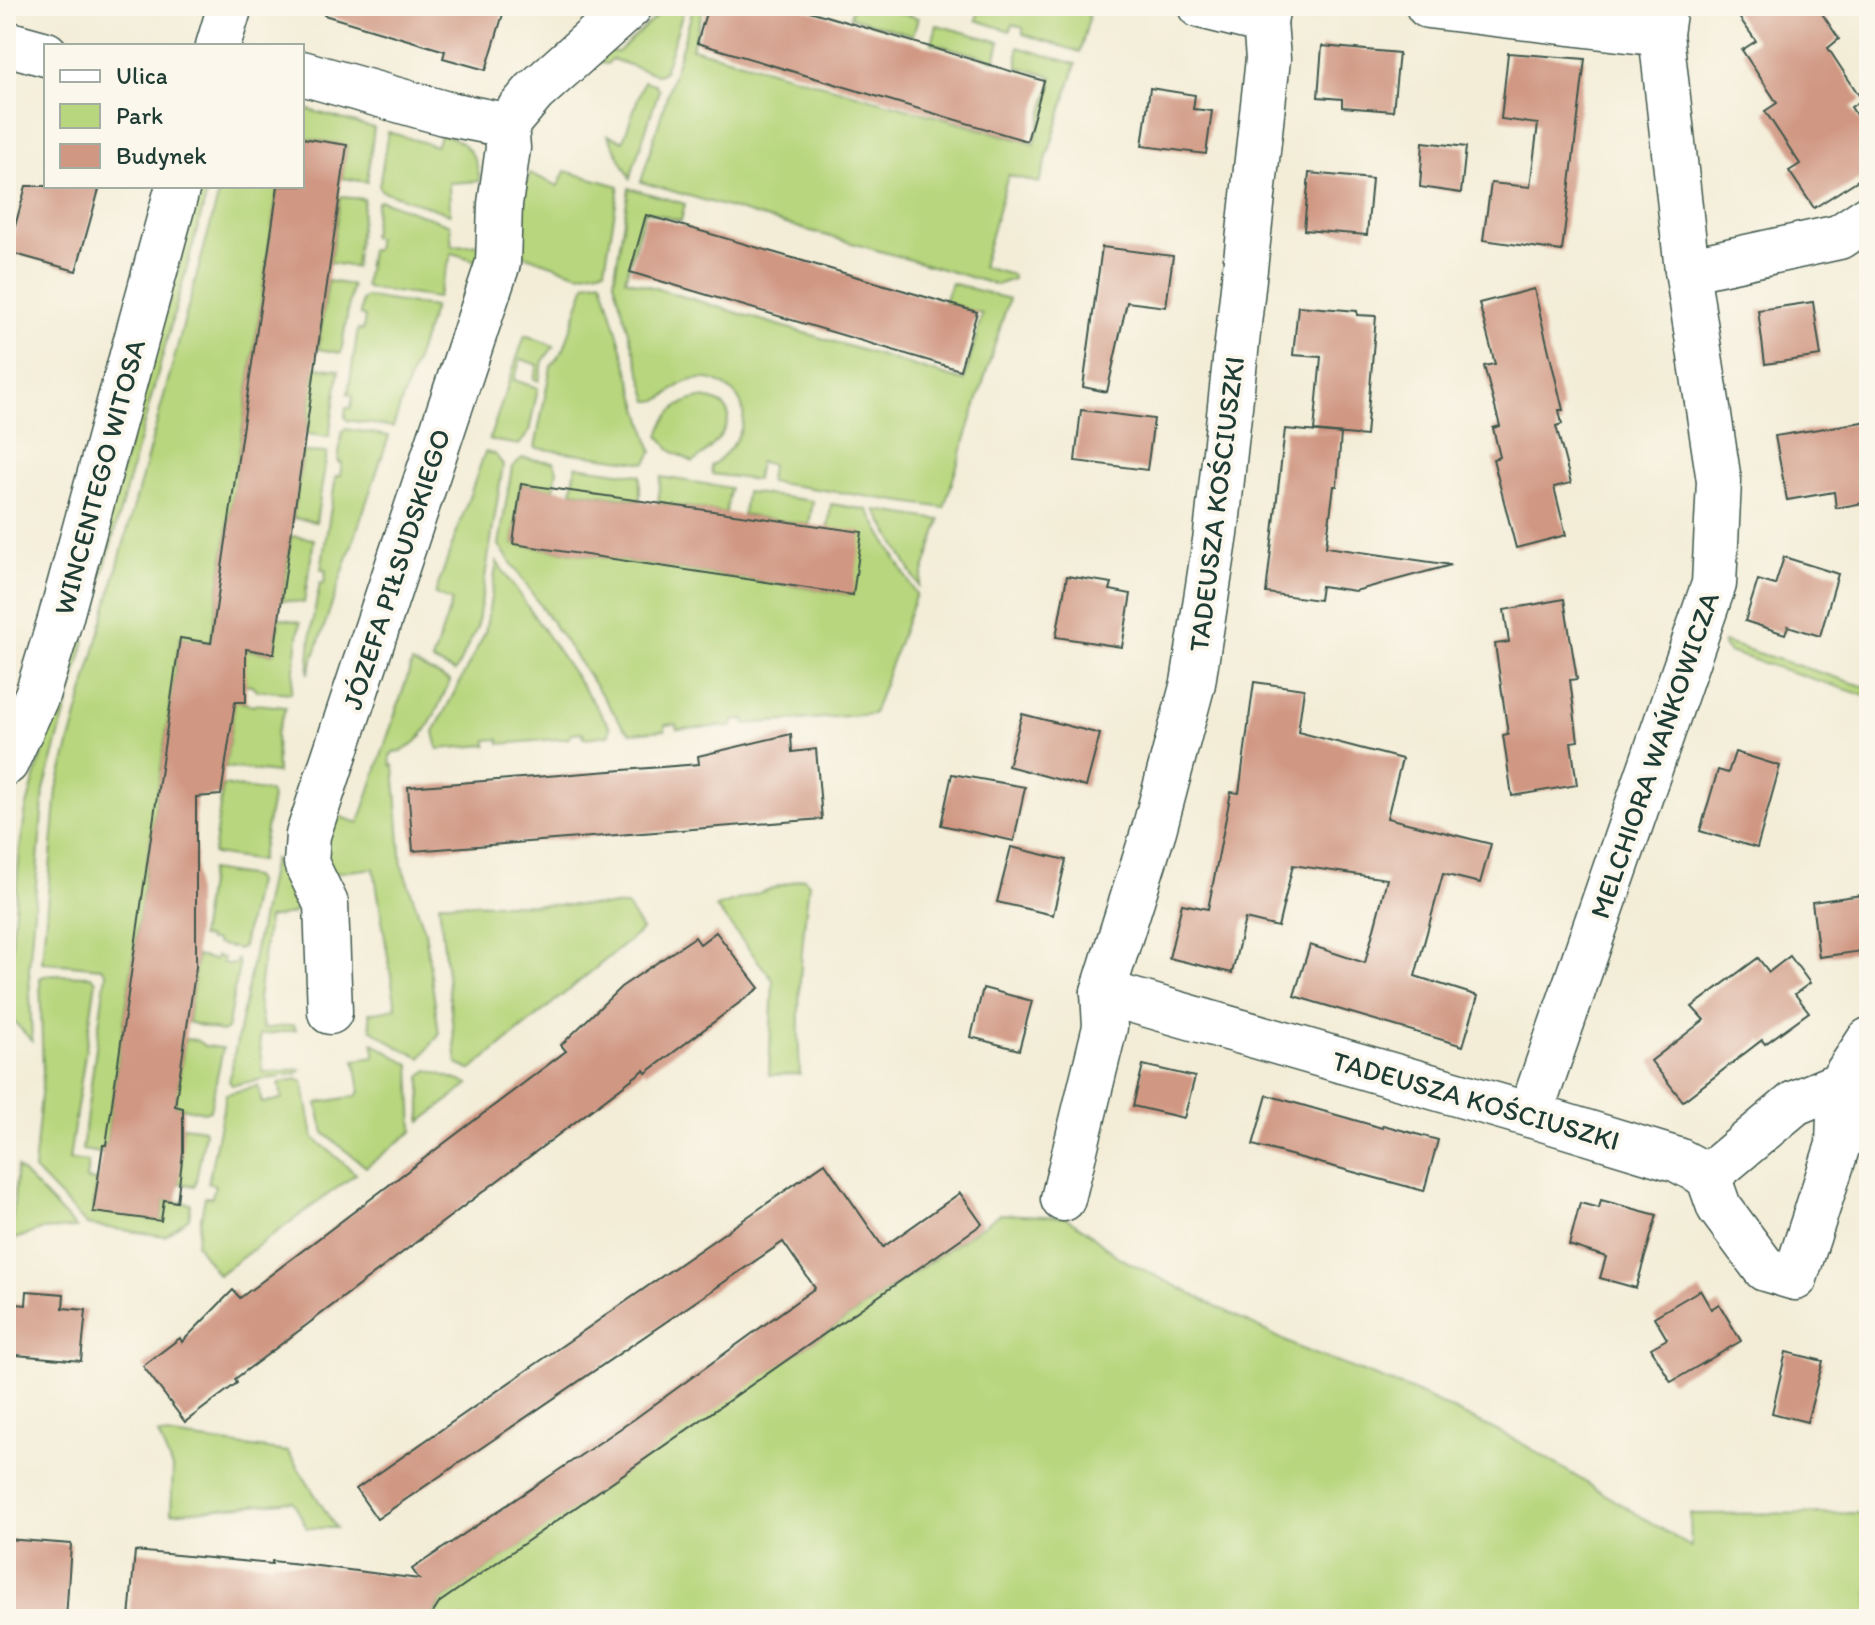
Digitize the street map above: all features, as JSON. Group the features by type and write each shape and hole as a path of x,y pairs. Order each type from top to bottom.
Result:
{"street":[{"path":"219,44 230,6"},
{"path":"304,74 444,113 506,125 534,92 630,6"},
{"path":"1200,6 1267,14"},
{"path":"1428,6 1663,20"},
{"name":"TADEUSZA KOŚCIUSZKI","path":"1063,1199 1105,1027 1103,992 1154,830 1193,683 1216,534 1268,59 1267,14"},
{"name":"MELCHIORA WAŃKOWICZA","path":"1530,1115 1714,584 1719,481 1687,270 1663,20"},
{"path":"6,43 44,53"},
{"name":"JÓZEFA PIŁSUDSKIEGO","path":"330,1012 326,904 306,863 308,835 498,263 500,204 508,148 506,125"},
{"name":"WINCENTEGO WITOSA","path":"6,763 37,695 60,620 177,188"},
{"path":"1687,270 1839,237 1869,217"},
{"name":"TADEUSZA KOŚCIUSZKI","path":"1103,992 1678,1160 1708,1176"},
{"path":"1840,1084 1795,1103 1708,1176 1719,1207 1765,1269 1795,1278 1838,1145 1840,1084 1869,1040"}],"green space":[{"path":"668,6 685,6 664,72 658,75 612,59 607,64 596,62 599,51 618,52"},
{"path":"694,6 704,6 692,48 1034,144 1053,77 1018,67 1018,47 1076,64 1039,183 1008,175 982,267 1013,275 1013,279 997,285 641,182"},
{"path":"853,6 875,6 918,18 913,35 850,17"},
{"path":"980,6 1086,6 1089,18 1080,52 1023,34 1023,28 1012,24 1010,31 976,20"},
{"path":"937,25 1000,42 995,60 932,43"},
{"path":"644,81 655,84 659,90 630,178 608,135 623,141"},
{"path":"304,109 374,128 367,182 342,178 347,145 304,138"},
{"path":"388,132 436,146 441,134 458,141 473,157 480,181 449,183 450,214 382,191 379,187"},
{"path":"565,171 619,186 605,269 579,274 520,254 521,197 530,173 558,186"},
{"path":"200,188 208,188 92,614 82,612"},
{"path":"220,188 278,188 211,643 180,638 106,1145 102,1145 101,1153 82,1150 106,973 101,968 42,962 57,789"},
{"path":"629,188 685,204 681,221 645,211 625,279 964,381 982,314 944,302 951,283 1009,299 944,508 769,482 771,464 759,462 756,480 712,474 711,466 729,450 741,430 742,408 728,388 708,379 686,382 662,398 649,401 614,281"},
{"path":"340,197 364,199 355,267 330,263"},
{"path":"381,200 450,225 452,246 483,244 483,263 452,253 437,298 367,288 370,250 375,250 377,238 372,237 377,202"},
{"path":"602,280 652,452 646,463 535,448 551,366 564,349 586,283"},
{"path":"328,281 352,285 341,353 318,349"},
{"path":"366,297 434,307 393,427 347,420 345,417 346,408 351,408 353,395 348,394 358,329 363,330 365,317 360,315 362,300"},
{"path":"525,335 554,346 543,361 539,381 534,379 538,365 521,359 514,380 538,388 529,432 519,445 489,440"},
{"path":"315,367 339,370 329,437 306,434"},
{"path":"700,398 716,401 725,407 728,416 720,436 693,462 673,452 659,436 673,411"},
{"path":"346,429 389,436 308,674 312,624 320,583 324,584 326,571 321,569 336,476 340,476 342,463 338,462 342,432"},
{"path":"303,452 327,453 316,522 293,518"},
{"path":"485,452 495,454 503,465 477,628 455,672 432,661 452,601 435,594"},
{"path":"522,458 554,462 557,471 554,489 521,484 513,544 853,595 828,527 831,504 868,510 916,594 873,714 746,724 745,719 733,721 732,726 677,729 676,724 665,725 665,730 632,733 623,726 499,545 512,467"},
{"path":"576,466 640,475 640,500 572,491"},
{"path":"661,477 730,488 726,513 658,503"},
{"path":"746,492 813,501 809,525 743,515"},
{"path":"876,510 940,520 919,586"},
{"path":"291,536 314,539 304,603 282,600"},
{"path":"497,562 610,727 609,735 584,738 583,732 571,733 570,738 500,744 499,739 487,740 487,745 438,749 434,732 485,633"},
{"path":"279,618 300,622 291,693 256,690 252,686 238,684 243,649 274,654"},
{"path":"75,638 85,641 44,790 29,969 32,1041 6,1013 20,848 26,809"},
{"path":"1723,642 1869,688 1869,697 1729,652"},
{"path":"412,663 450,681 422,735 390,756 391,765 394,766 402,866 425,931 439,1034 421,1058 371,1029 369,1013 396,1008 374,868 333,873 322,858 329,813 359,823"},
{"path":"235,700 253,706 286,707 276,734 277,773 225,767"},
{"path":"223,785 270,792 272,798 260,861 213,854"},
{"path":"273,859 283,880 297,894 298,908 291,914 268,918 258,999 263,1029 293,1025 296,1030 259,1035 263,1073 301,1069 298,1073 232,1085 229,1081"},
{"path":"210,870 253,877 256,882 243,946 239,949 200,937"},
{"path":"804,878 809,883 800,978 800,1074 769,1075 773,980 716,907"},
{"path":"439,903 627,906 642,930 471,1070 457,1064"},
{"path":"197,956 215,960 216,956 223,958 222,963 234,965 237,960 239,965 227,1029 222,1032 188,1022"},
{"path":"46,975 91,976 96,981 69,1160 88,1162 86,1180 97,1181 93,1211 161,1221 164,1200 191,1204 189,1218 165,1236 87,1225 34,1170 43,1073 40,978"},
{"path":"185,1039 223,1048 210,1110 204,1112 175,1106"},
{"path":"373,1043 410,1065 413,1131 366,1167 324,1133 317,1103 356,1096 360,1091 355,1060 375,1057"},
{"path":"428,1070 469,1084 421,1122 421,1076"},
{"path":"298,1079 303,1081 313,1137 356,1174 218,1275 196,1244 205,1197 212,1197 215,1185 208,1183 226,1094 258,1086 262,1103 282,1099 279,1083"},
{"path":"183,1126 204,1129 205,1132 195,1186 179,1183"},
{"path":"17,1167 76,1228 41,1230 6,1242 6,1231 11,1235"},
{"path":"1000,1214 1065,1217 1118,1257 1301,1349 1411,1390 1518,1441 1691,1547 1690,1514 1869,1513 1869,1619 432,1619 440,1602"},
{"path":"158,1434 288,1452 336,1528 307,1528 293,1501 171,1513 173,1470"}],"building":[{"path":"326,6 499,6 497,12 503,14 486,70 443,58 445,51 324,15"},
{"path":"708,6 793,6 1044,81 1027,141 697,43"},
{"path":"1731,6 1817,6 1839,39 1828,48 1862,100 1851,107 1869,135 1869,173 1814,208 1789,171 1800,164 1765,111 1777,103 1742,50 1756,41"},
{"path":"1322,46 1399,53 1393,111 1342,107 1342,99 1318,97"},
{"path":"1508,53 1585,59 1562,251 1483,240 1491,183 1530,187 1538,124 1501,119"},
{"path":"1150,88 1195,95 1193,109 1212,111 1206,154 1142,146"},
{"path":"304,138 347,145 274,654 246,649 246,702 235,702 221,795 196,797 196,967 175,1106 183,1108 183,1152 177,1202 164,1200 161,1221 93,1212 103,1145 106,1145 180,638 211,643 278,188 304,188"},
{"path":"1423,142 1466,147 1461,193 1420,187"},
{"path":"1309,173 1372,179 1367,235 1304,230"},
{"path":"26,186 99,188 76,271 8,252"},
{"path":"646,215 977,312 960,370 630,272"},
{"path":"1102,247 1173,256 1166,307 1127,302 1107,392 1083,387"},
{"path":"1534,289 1563,410 1559,410 1562,424 1556,426 1571,483 1554,487 1566,535 1516,548 1493,459 1500,457 1493,428 1500,426 1484,366 1495,364 1479,303"},
{"path":"1813,302 1821,356 1765,364 1758,310"},
{"path":"1298,306 1357,311 1357,315 1376,316 1366,436 1314,431 1321,357 1293,355"},
{"path":"1081,410 1154,419 1147,470 1075,461"},
{"path":"1869,421 1869,502 1836,508 1834,492 1787,500 1775,436"},
{"path":"1285,429 1341,434 1337,486 1334,486 1326,547 1451,565 1355,591 1321,586 1319,600 1266,593"},
{"path":"521,484 862,532 853,595 513,544"},
{"path":"1784,557 1838,574 1820,636 1788,626 1785,634 1745,621 1758,580 1775,585"},
{"path":"1067,576 1112,583 1110,590 1131,594 1122,647 1056,637"},
{"path":"1564,599 1577,679 1570,680 1578,741 1571,742 1577,785 1512,796 1503,735 1508,734 1495,644 1509,642 1504,610"},
{"path":"1254,682 1304,689 1298,732 1402,759 1387,818 1491,844 1480,883 1443,874 1415,976 1478,996 1463,1046 1294,996 1310,945 1365,963 1387,879 1293,865 1278,927 1245,919 1232,973 1169,958 1182,904 1208,909 1231,792 1239,793"},
{"path":"1022,714 1100,734 1086,787 1008,766"},
{"path":"791,734 792,752 816,749 822,819 413,851 408,787 699,764 698,756"},
{"path":"1735,752 1780,766 1757,848 1700,831 1718,770 1728,773"},
{"path":"952,774 1025,787 1014,841 941,825"},
{"path":"1011,847 1066,860 1053,915 997,902"},
{"path":"1869,894 1869,950 1819,957 1812,902"},
{"path":"716,932 759,988 646,1073 644,1070 235,1379 237,1383 185,1422 143,1366 180,1338 182,1342 233,1290 240,1298 566,1051 561,1045 621,987 695,937 700,944"},
{"path":"1790,956 1810,983 1795,994 1809,1012 1765,1044 1762,1040 1683,1101 1651,1061 1704,1020 1692,1007 1758,958 1769,972"},
{"path":"983,988 1032,1001 1019,1050 971,1037"},
{"path":"1143,1065 1195,1077 1184,1118 1133,1106"},
{"path":"1267,1095 1382,1128 1383,1125 1438,1140 1424,1191 1253,1145"},
{"path":"825,1163 883,1247 960,1193 982,1224 440,1602 429,1619 129,1619 135,1551 272,1564 272,1561 419,1579 412,1569 633,1420 815,1288 783,1242 377,1519 356,1489"},
{"path":"1601,1200 1657,1215 1636,1288 1600,1278 1606,1257 1569,1245 1580,1203 1599,1208"},
{"path":"1700,1290 1711,1309 1719,1304 1741,1341 1671,1382 1651,1348 1667,1339 1654,1317"},
{"path":"27,1291 64,1294 63,1308 86,1310 81,1361 6,1354 6,1303 26,1305"},
{"path":"1786,1352 1823,1361 1807,1422 1772,1413"},
{"path":"6,1539 71,1544 66,1619 6,1619"}]}
